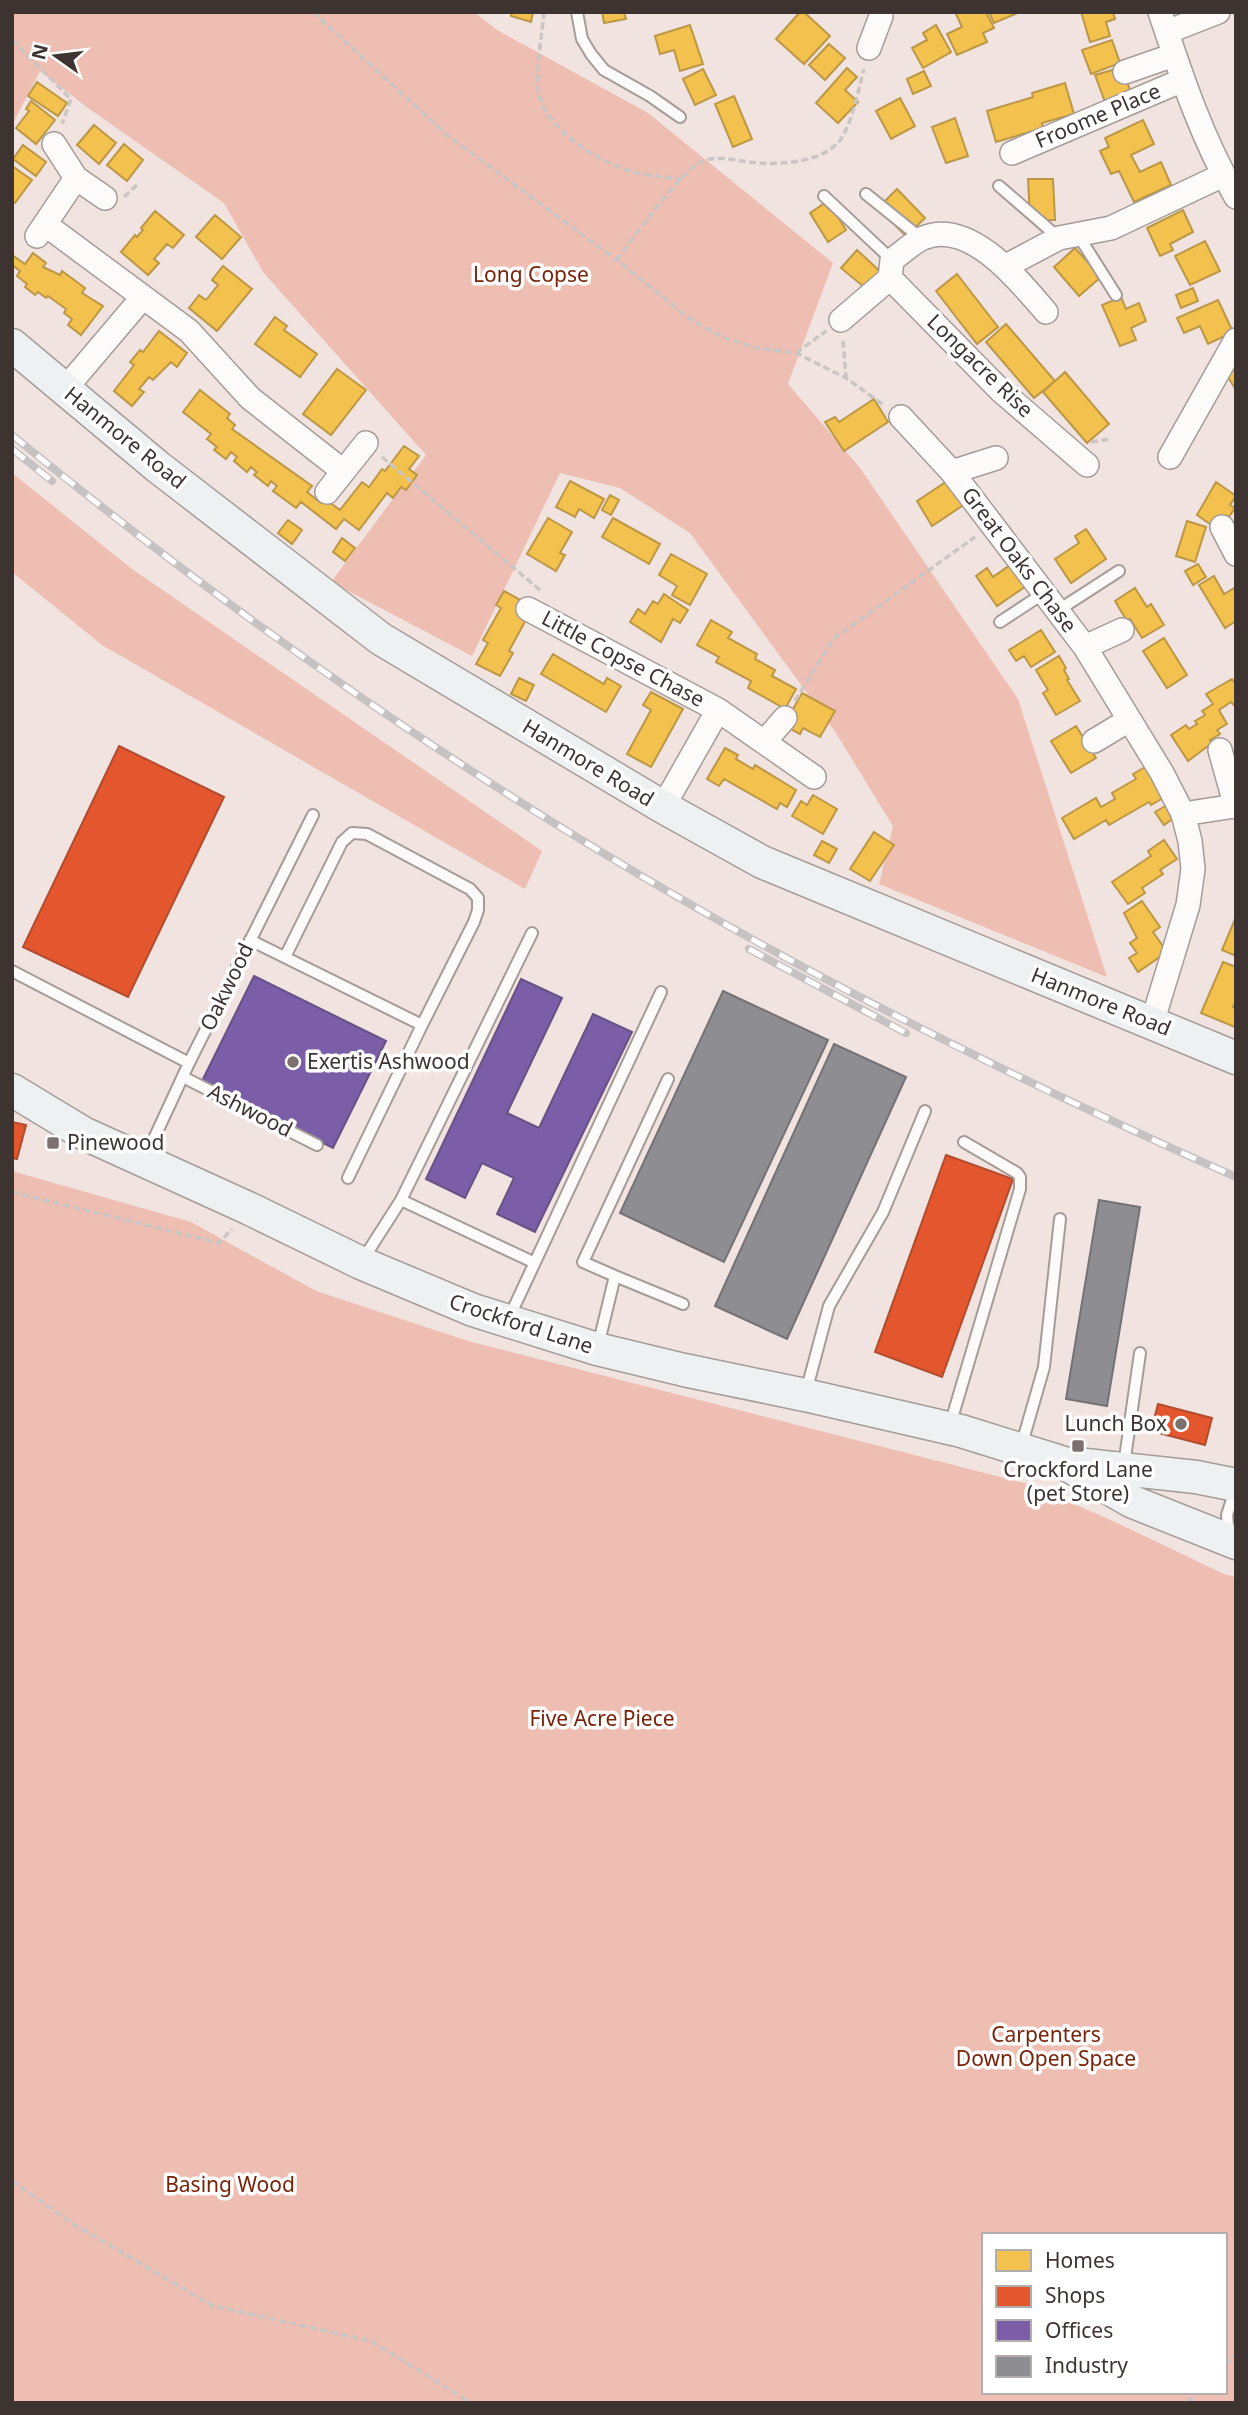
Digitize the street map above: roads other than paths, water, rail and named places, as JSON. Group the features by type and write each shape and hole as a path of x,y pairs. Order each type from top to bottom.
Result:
{"street":[{"path":"1218,12 1163,22 1183,80 1223,175 1236,197"},
{"path":"869,48 884,13"},
{"name":"Froome Place","path":"1125,72 1174,55"},
{"name":"Froome Place","path":"1013,153 1183,80"},
{"path":"54,144 76,178 105,198"},
{"path":"1006,266 1068,236 1111,228 1223,175"},
{"path":"76,178 41,231 143,297 189,331 250,398 343,471"},
{"path":"841,320 922,239 946,234 975,244 1006,266 1046,312"},
{"name":"Longacre Rise","path":"891,269 1000,390 1090,450"},
{"path":"65,389 143,297"},
{"path":"1170,457 1236,340"},
{"name":"Hanmore Road","path":"12,345 158,467 381,639 663,807 762,862 1236,1058"},
{"name":"Great Oaks Chase","path":"901,417 952,472 1085,647 1162,773 1183,814 1193,869 1188,905 1152,1023"},
{"path":"327,492 366,443"},
{"name":"Great Oaks Chase","path":"952,472 996,458"},
{"name":"Little Copse Chase","path":"528,609 718,710 814,777"},
{"name":"Great Oaks Chase","path":"1085,647 1122,630"},
{"name":"Little Copse Chase","path":"663,807 718,710"},
{"path":"765,741 785,718"},
{"path":"1094,741 1129,720"},
{"path":"1183,814 1235,807 1220,750"},
{"name":"Crockford Lane","path":"12,1090 83,1133 361,1263 507,1322 597,1349 949,1428 1020,1449 1130,1485 1233,1543"},
{"name":"Crockford Lane","path":"1130,1485 1196,1477 1236,1486"}],"lane":[{"path":"577,12 582,39 604,70 680,117"},
{"path":"999,186 1068,236 1116,295"},
{"path":"866,194 922,239"},
{"path":"824,196 891,269"},
{"path":"1000,622 1119,571"},
{"name":"Oakwood","path":"144,1161 189,1063 313,815"},
{"path":"285,957 342,842 352,833 367,834 470,888 478,898 474,922 348,1178"},
{"path":"361,1263 401,1200 532,933"},
{"path":"250,940 422,1025"},
{"path":"12,971 189,1063"},
{"path":"507,1322 661,992"},
{"name":"Ashwood","path":"183,1077 317,1145"},
{"path":"668,1079 583,1262 683,1304"},
{"path":"805,1395 829,1306 883,1212 925,1111"},
{"path":"949,1428 1020,1189 1020,1177 1017,1173 964,1142"},
{"path":"401,1200 533,1262"},
{"path":"1020,1449 1044,1367 1060,1219"},
{"path":"597,1349 615,1276"},
{"path":"1130,1485 1125,1458 1140,1353"},
{"name":"Crockford Lane","path":"1233,1543 1227,1515 1236,1486"}],"railway":[{"path":"12,435 174,562 340,683 425,741 599,851 755,941 890,1013 1096,1114 1236,1177"},
{"path":"12,449 52,481"},
{"path":"749,949 906,1033"}],"place":[{"name":"Exertis Ashwood","path":"293,1062"},
{"name":"Pinewood","path":"53,1143"},
{"name":"Lunch Box","path":"1181,1424"},
{"name":"Crockford Lane (pet Store)","path":"1078,1446"}],"park label":[{"name":"Long Copse","path":"531,275"},
{"name":"Five Acre Piece","path":"602,1719"},
{"name":"Carpenters Down Open Space","path":"1046,2047"},
{"name":"Basing Wood","path":"230,2185"}]}
